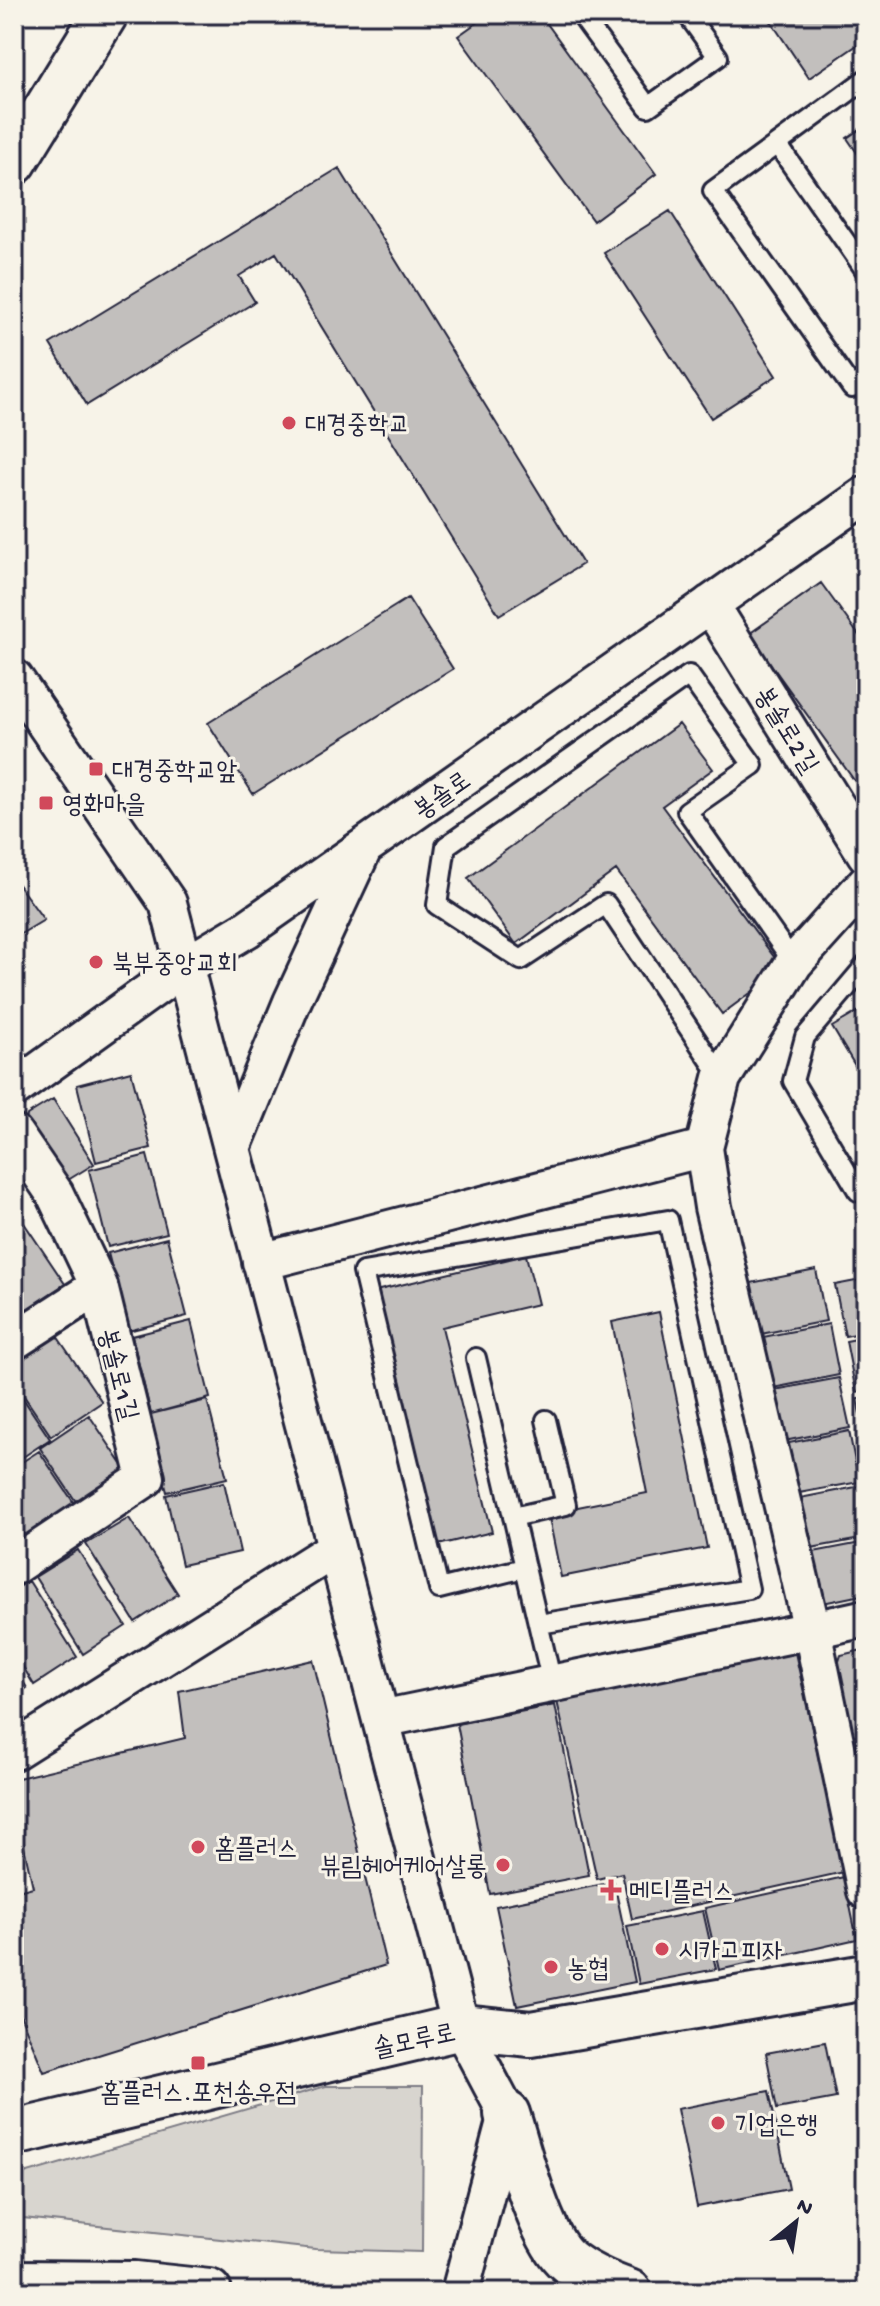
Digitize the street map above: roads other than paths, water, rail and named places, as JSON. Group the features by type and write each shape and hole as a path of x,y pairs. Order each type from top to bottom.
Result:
{"main road":[{"path":"14,162 105,14"},
{"name":"솔모루로","path":"14,2133 461,2027 531,2034 866,1977"},
{"path":"507,2114 543,2225 566,2260 611,2286 629,2292"},
{"path":"14,2283 134,2284 209,2292"}],"street":[{"name":"봉솔로","path":"14,1089 185,966 247,929 363,849 866,495"},
{"name":"봉솔로2길","path":"710,604 866,854"},
{"path":"14,678 168,903 461,2027 507,2114 460,2292"},
{"path":"232,1148 292,1002 363,849"},
{"path":"866,883 794,963 722,1078 704,1148 716,1223 812,1630 866,1891"},
{"name":"봉솔로1길","path":"14,1134 55,1194 99,1286 146,1478 14,1566"},
{"path":"261,1262 704,1148"},
{"path":"14,1341 99,1286"},
{"path":"14,1751 336,1548"},
{"path":"381,1719 866,1618"}],"lane":[{"path":"580,14 648,107 718,57 687,14"},
{"path":"866,79 713,191 852,388 866,378"},
{"path":"777,144 866,271"},
{"path":"722,1078 606,904 521,960 437,905 446,846 689,675 753,765 687,811 794,963"},
{"path":"866,965 805,1037 793,1081 858,1191 866,1194"},
{"path":"524,1568 439,1589 363,1272 668,1220 749,1589 539,1624"},
{"path":"476,1358 552,1683"},
{"path":"513,1517 566,1505 546,1420"}],"place":[{"name":"대경중학교","path":"289,423"},
{"name":"대경중학교앞","path":"96,769"},
{"name":"영화마을","path":"46,803"},
{"name":"북부중앙교회","path":"96,962"},
{"name":"홈플러스","path":"198,1847"},
{"name":"뷰림헤어케어살롱","path":"503,1865"},
{"name":"메디플러스","path":"611,1890"},
{"name":"시카고피자","path":"662,1949"},
{"name":"농협","path":"551,1967"},
{"name":"홈플러스.포천송우점","path":"198,2063"},
{"name":"기업은행","path":"718,2123"}]}
